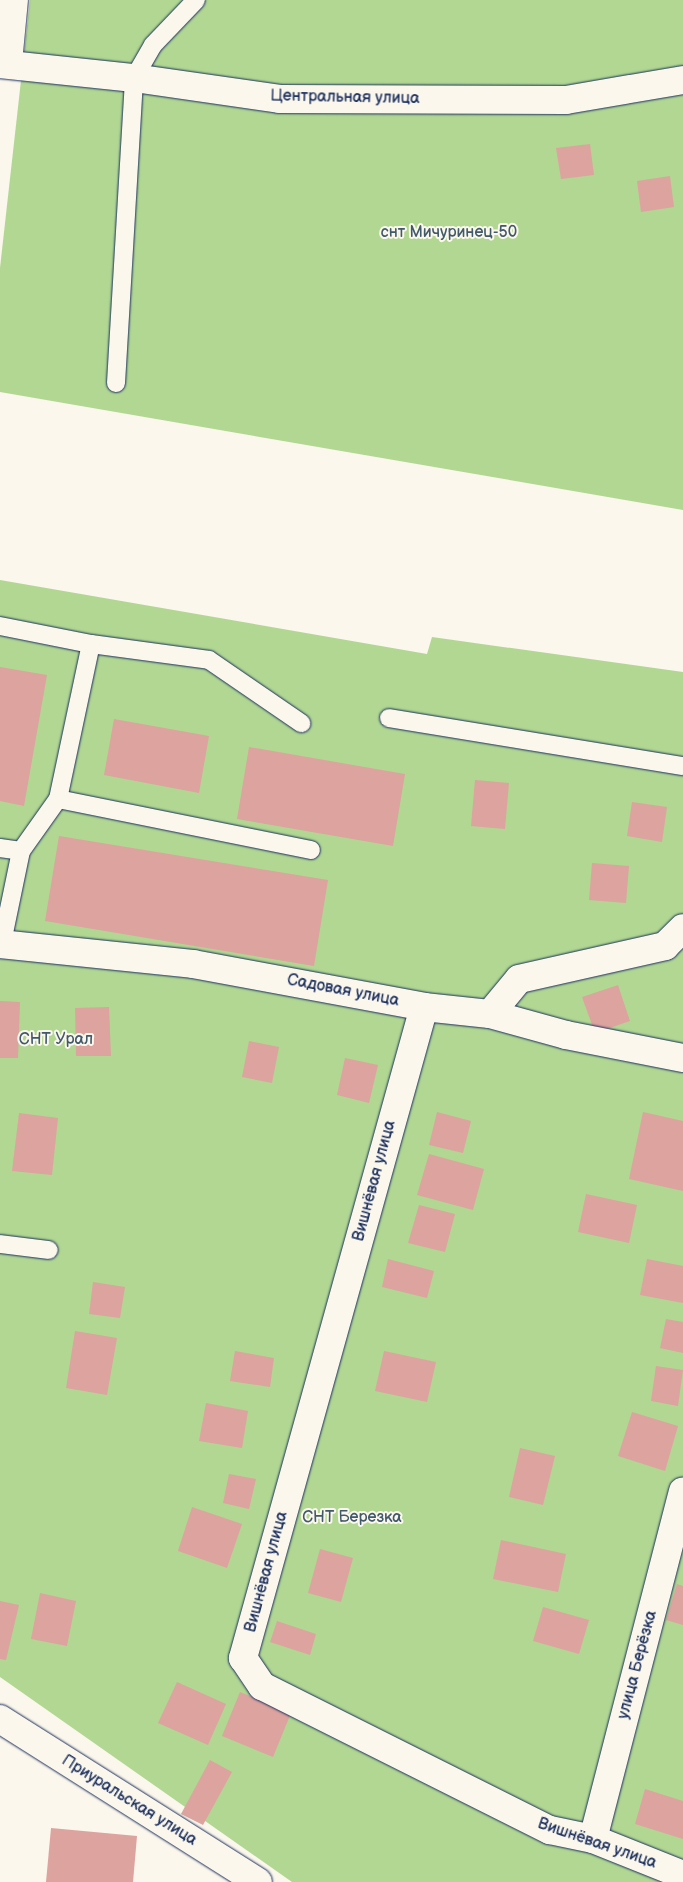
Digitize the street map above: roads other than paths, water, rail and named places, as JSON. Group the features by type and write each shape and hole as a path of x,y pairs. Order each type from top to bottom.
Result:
{"street":[{"path":"4,64 14,0"},
{"name":"Центральная улица","path":"4,64 134,78 279,99 566,100 683,80"},
{"path":"490,1014 519,979 665,946 683,928"},
{"name":"Садовая улица","path":"1,944 193,964 424,1006 490,1014 566,1035 683,1058"},
{"name":"Вишнёвая улица","path":"424,1006 243,1658 262,1686 550,1830 592,1839 683,1875"},
{"name":"улица Берёзка","path":"592,1839 683,1491"},
{"name":"Приуральская улица","path":"0,1720 248,1879"}],"lane":[{"path":"116,383 134,78 153,45 196,0"},
{"path":"0,626 91,644 209,660 300,723"},
{"path":"1,944 21,851 58,799 91,644"},
{"path":"389,718 683,766"},
{"path":"58,799 311,850"},
{"path":"0,848 21,851"},
{"path":"0,1244 49,1250"}],"park label":[{"name":"снт Мичуринец-50","path":"449,233"},
{"name":"СНТ Урал","path":"56,1040"},
{"name":"СНТ Березка","path":"352,1518"}]}
